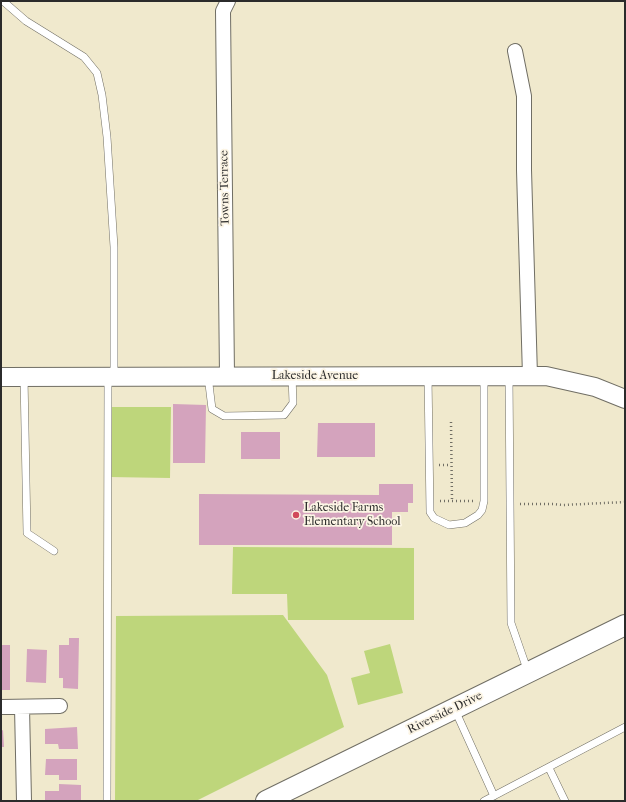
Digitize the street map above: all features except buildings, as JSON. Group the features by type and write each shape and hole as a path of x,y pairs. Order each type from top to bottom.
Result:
{"main road":[{"name":"Riverside Drive","path":"266,801 454,708 625,626"}],"street":[{"name":"Towns Terrace","path":"227,376 223,11 228,1"},
{"path":"515,51 524,96 524,170 530,376"},
{"name":"Lakeside Avenue","path":"1,376 546,376 595,386 625,399"},
{"path":"1,707 60,706"},
{"path":"22,707 24,801"}],"lane":[{"path":"3,1 26,21 84,57 97,73 102,95 107,137 114,247 111,376 107,801"},
{"path":"24,376 27,533 54,551"},
{"path":"208,376 212,408 224,416 284,415 293,403 292,376"},
{"path":"428,376 430,512 434,518 449,525 465,524 478,515 482,510 484,501 484,376"},
{"path":"509,376 511,623 528,672"},
{"path":"454,708 494,796"},
{"path":"484,801 625,727"},
{"path":"549,768 565,801"}],"path":[{"path":"451,422 452,500"}],"green space":[{"path":"110,407 171,407 170,478 109,477"},
{"path":"233,547 414,548 414,620 288,620 287,594 232,594"},
{"path":"283,615 327,675 344,727 196,801 115,801 116,616"},
{"path":"390,644 403,693 358,705 351,678 370,673 364,651"}],"place":[{"name":"Lakeside Farms Elementary School","path":"296,515"}]}
